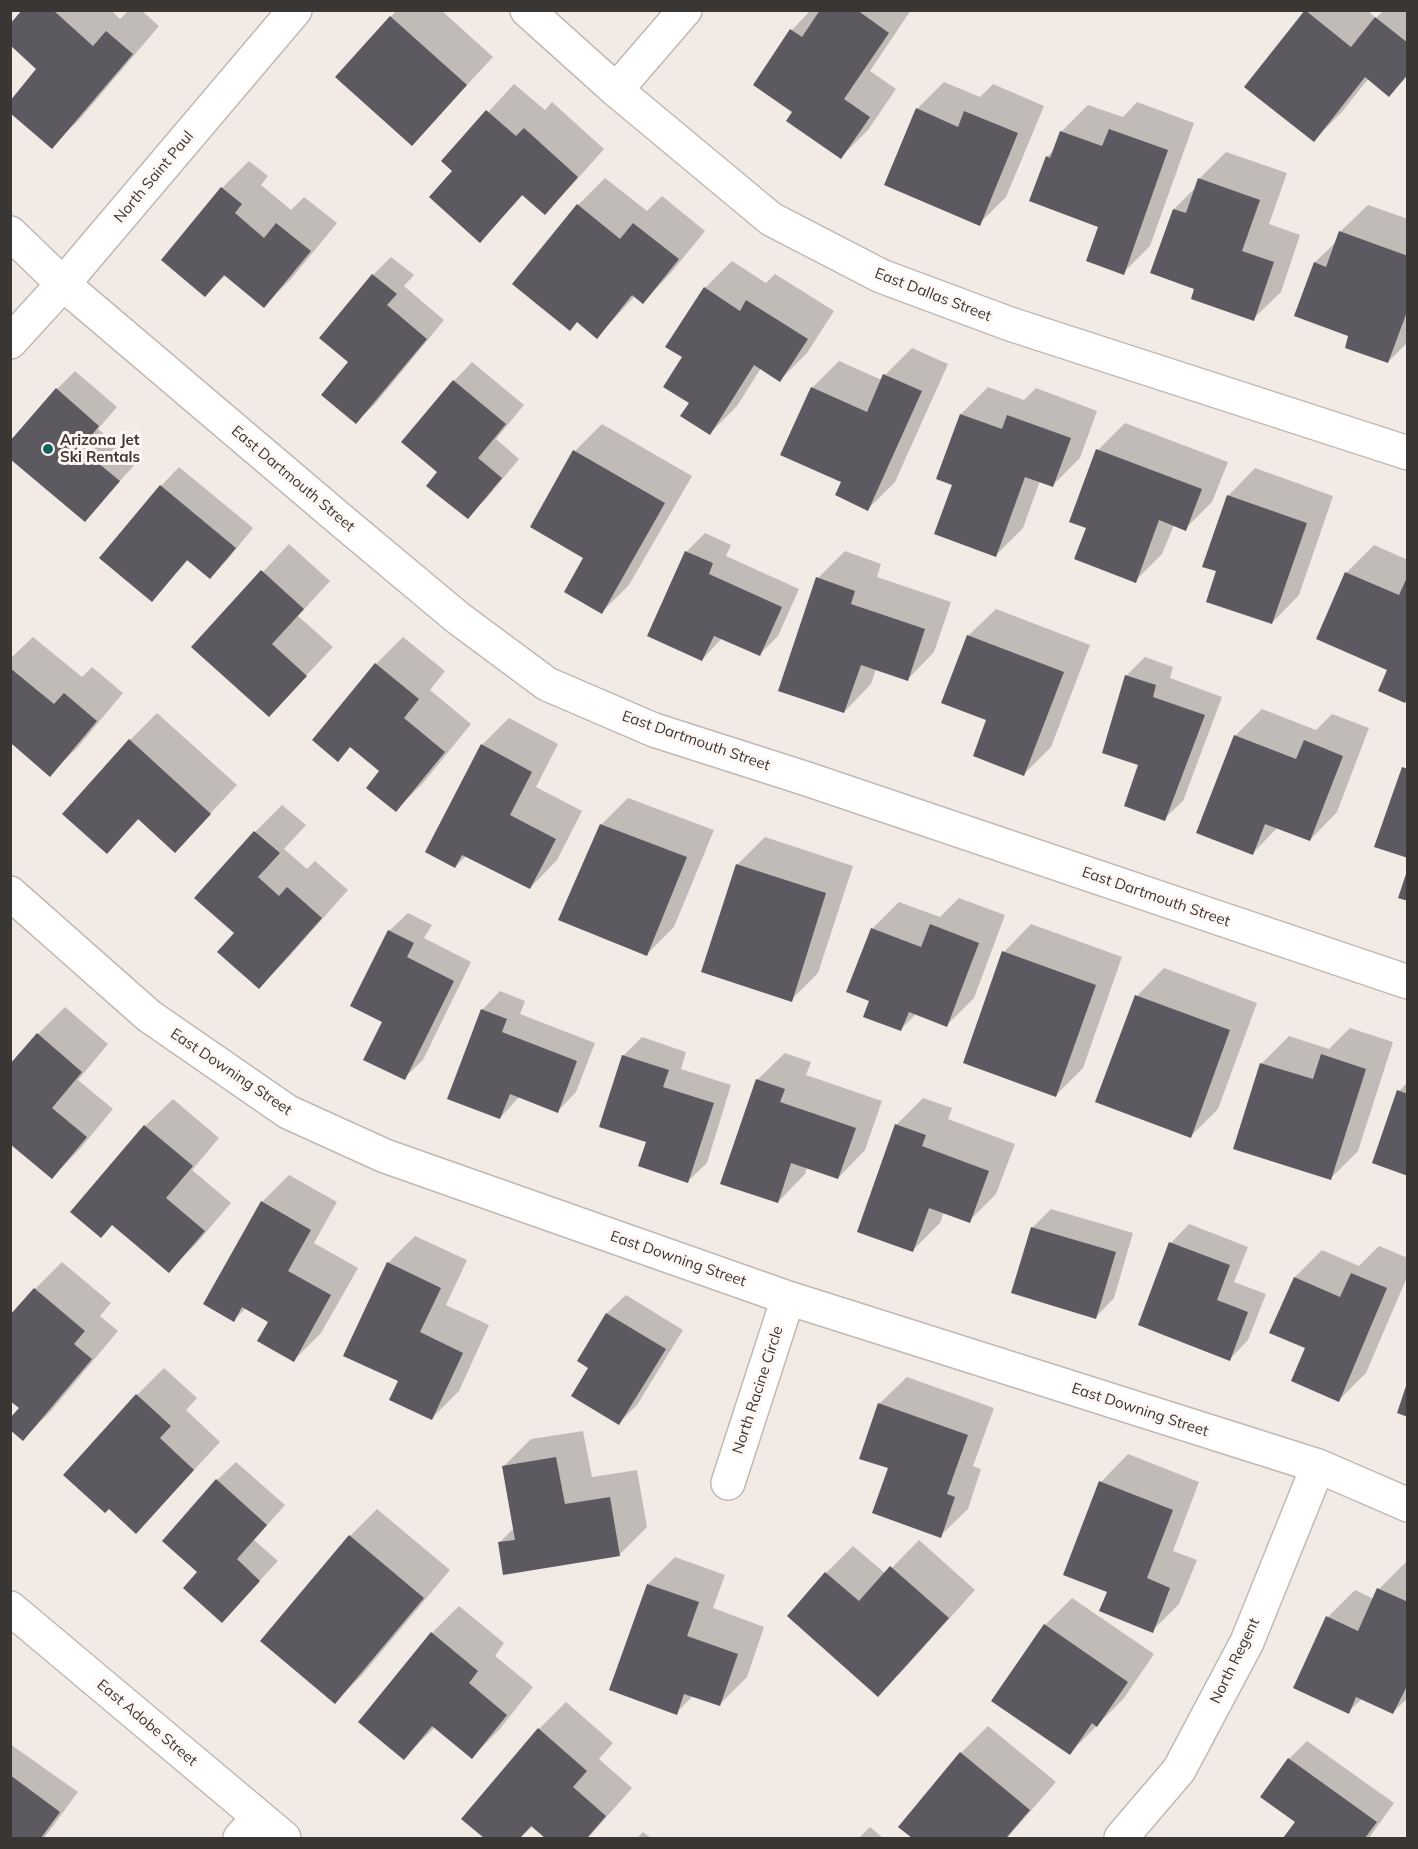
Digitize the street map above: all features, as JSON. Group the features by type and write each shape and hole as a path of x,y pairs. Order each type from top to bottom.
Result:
{"street":[{"name":"North Saint Paul","path":"10,342 63,285 296,10"},
{"name":"East Dallas Street","path":"527,10 616,90 771,219 880,276 1010,324 1407,453"},
{"path":"616,90 685,10"},
{"name":"East Dartmouth Street","path":"10,233 63,285 458,618 547,684 654,730 816,782 1407,982"},
{"name":"East Downing Street","path":"10,893 148,1016 288,1112 385,1156 788,1298 1317,1466 1407,1505"},
{"name":"North Racine Circle","path":"729,1483 788,1298"},
{"name":"North Regent","path":"1121,1839 1179,1770 1247,1642 1317,1466"},
{"name":"East Adobe Street","path":"10,1608 250,1828 284,1839"}],"building":[{"path":"22,10 53,10 93,46 106,31 133,54 52,149 10,113 10,101 36,69 10,45 10,24"},
{"path":"820,10 857,10 889,33 844,99 870,117 841,159 786,121 792,112 753,85 790,29 802,37"},
{"path":"1305,10 1351,47 1375,17 1408,43 1408,74 1389,97 1365,77 1314,142 1244,87"},
{"path":"390,16 467,85 412,146 335,77"},
{"path":"916,108 958,127 964,111 1018,133 980,226 884,185"},
{"path":"486,110 516,136 524,128 578,177 545,215 522,195 480,243 429,197 452,171 441,161"},
{"path":"1109,129 1168,150 1124,275 1086,261 1098,227 1029,201 1046,156 1050,158 1060,131 1102,146"},
{"path":"1198,178 1260,200 1242,251 1274,262 1254,321 1191,299 1194,289 1150,273 1173,209 1186,213"},
{"path":"221,187 242,204 235,213 264,238 276,223 311,251 264,308 224,275 205,297 161,260"},
{"path":"577,204 620,239 633,223 679,259 643,304 632,295 597,339 577,322 570,331 512,284"},
{"path":"1339,231 1408,256 1408,309 1388,363 1345,348 1348,336 1294,316 1314,262 1326,267"},
{"path":"372,274 397,294 387,305 427,339 356,424 321,395 348,362 319,338"},
{"path":"704,287 740,311 746,300 808,339 780,382 754,365 710,435 680,416 689,403 663,387 682,357 665,347"},
{"path":"883,374 922,391 868,511 835,495 841,482 780,455 811,387 867,412"},
{"path":"453,380 506,424 478,458 502,478 468,519 426,486 437,472 401,442"},
{"path":"56,388 99,426 81,449 120,481 85,522 10,459 10,441"},
{"path":"960,414 1002,429 1007,415 1071,438 1053,487 1025,477 996,557 934,534 952,485 936,479"},
{"path":"1096,449 1202,489 1186,531 1159,520 1136,583 1074,559 1086,528 1069,522"},
{"path":"573,450 665,503 602,614 564,592 583,558 530,527"},
{"path":"160,485 236,548 210,579 187,560 152,602 99,558"},
{"path":"1227,495 1307,523 1272,624 1206,602 1216,571 1202,567"},
{"path":"685,551 713,563 709,574 782,607 760,656 714,636 702,661 647,636"},
{"path":"261,570 304,609 272,644 307,676 269,717 191,647"},
{"path":"1345,572 1399,595 1408,575 1408,697 1405,703 1378,691 1387,670 1316,639"},
{"path":"816,577 855,591 851,604 925,629 908,681 861,665 844,713 778,691"},
{"path":"967,635 1064,672 1024,776 973,756 986,720 941,703"},
{"path":"375,663 419,699 404,718 445,752 396,812 366,788 379,771 350,747 338,762 312,740"},
{"path":"10,668 54,704 64,693 97,721 50,777 12,744 10,746"},
{"path":"1125,675 1156,685 1153,697 1205,715 1165,821 1124,806 1138,765 1102,753"},
{"path":"1234,735 1296,759 1304,740 1343,756 1310,841 1265,824 1253,855 1196,833"},
{"path":"129,739 211,814 175,853 138,819 107,854 62,814"},
{"path":"481,744 532,772 510,815 556,839 530,889 462,855 455,868 425,852"},
{"path":"1402,767 1408,769 1408,858 1374,847"},
{"path":"600,824 687,857 647,956 558,920"},
{"path":"254,831 280,853 258,877 279,896 287,887 322,918 259,989 217,952 234,933 194,898"},
{"path":"736,864 826,893 792,1002 701,972"},
{"path":"1408,871 1408,901 1398,898"},
{"path":"930,924 979,943 947,1027 909,1012 901,1031 863,1017 869,1001 846,992 871,928 921,947"},
{"path":"388,930 414,943 407,957 454,981 405,1080 363,1060 382,1022 350,1006"},
{"path":"1002,951 1096,985 1056,1097 963,1063"},
{"path":"1135,995 1230,1030 1191,1138 1095,1102"},
{"path":"481,1009 507,1019 502,1032 577,1061 558,1113 510,1094 500,1119 447,1099"},
{"path":"37,1033 82,1072 52,1108 87,1137 52,1179 10,1144 10,1064"},
{"path":"1321,1054 1366,1069 1331,1180 1233,1149 1260,1063 1313,1079"},
{"path":"622,1055 669,1070 663,1087 714,1103 688,1183 638,1166 646,1142 599,1127"},
{"path":"756,1079 785,1089 780,1102 856,1128 838,1179 791,1163 778,1203 720,1184"},
{"path":"1397,1090 1408,1094 1408,1176 1372,1163"},
{"path":"895,1124 926,1135 922,1146 989,1171 970,1223 929,1208 913,1252 857,1232"},
{"path":"144,1125 193,1166 166,1198 205,1231 169,1273 112,1225 101,1238 70,1212"},
{"path":"261,1201 311,1230 288,1271 331,1295 294,1362 257,1341 268,1322 242,1307 234,1322 203,1304"},
{"path":"1031,1227 1116,1252 1096,1319 1011,1293"},
{"path":"1169,1242 1230,1265 1217,1300 1248,1312 1230,1361 1138,1325"},
{"path":"387,1262 441,1288 420,1332 463,1353 432,1420 389,1400 398,1381 343,1356"},
{"path":"1351,1273 1387,1288 1339,1402 1291,1381 1305,1348 1269,1333 1294,1277 1340,1297"},
{"path":"34,1288 85,1331 74,1344 92,1359 23,1441 10,1430 10,1418 19,1408 10,1401 10,1315"},
{"path":"606,1313 666,1349 619,1425 571,1396 588,1368 577,1361"},
{"path":"1408,1383 1408,1417 1397,1413"},
{"path":"136,1394 171,1426 160,1438 194,1470 136,1534 109,1509 105,1513 63,1475"},
{"path":"878,1403 968,1435 947,1494 955,1497 941,1538 872,1513 888,1468 859,1459"},
{"path":"556,1457 565,1504 610,1497 620,1556 503,1575 498,1542 515,1540 502,1466"},
{"path":"216,1479 267,1525 237,1559 260,1581 222,1623 183,1588 197,1572 162,1541"},
{"path":"1099,1481 1173,1510 1147,1578 1170,1588 1153,1633 1099,1611 1107,1592 1063,1575"},
{"path":"349,1535 424,1598 335,1704 260,1641"},
{"path":"890,1566 949,1618 878,1697 787,1616 825,1572 859,1601"},
{"path":"647,1584 699,1602 687,1636 738,1654 720,1706 684,1694 677,1715 609,1690"},
{"path":"1377,1588 1408,1602 1408,1684 1393,1714 1356,1697 1349,1714 1293,1688 1326,1616 1358,1631"},
{"path":"1044,1624 1128,1682 1097,1727 1092,1723 1070,1755 991,1701"},
{"path":"431,1632 478,1671 469,1683 507,1715 472,1759 432,1726 404,1760 358,1722"},
{"path":"538,1728 587,1771 573,1787 606,1816 587,1838 545,1838 531,1826 520,1838 484,1838 461,1819"},
{"path":"960,1752 1030,1810 1006,1838 912,1838 898,1827"},
{"path":"1288,1758 1377,1822 1365,1838 1283,1838 1295,1822 1260,1797"},
{"path":"10,1775 60,1812 41,1838 10,1838"}],"place":[{"name":"Arizona Jet Ski Rentals","path":"48,449"}]}
